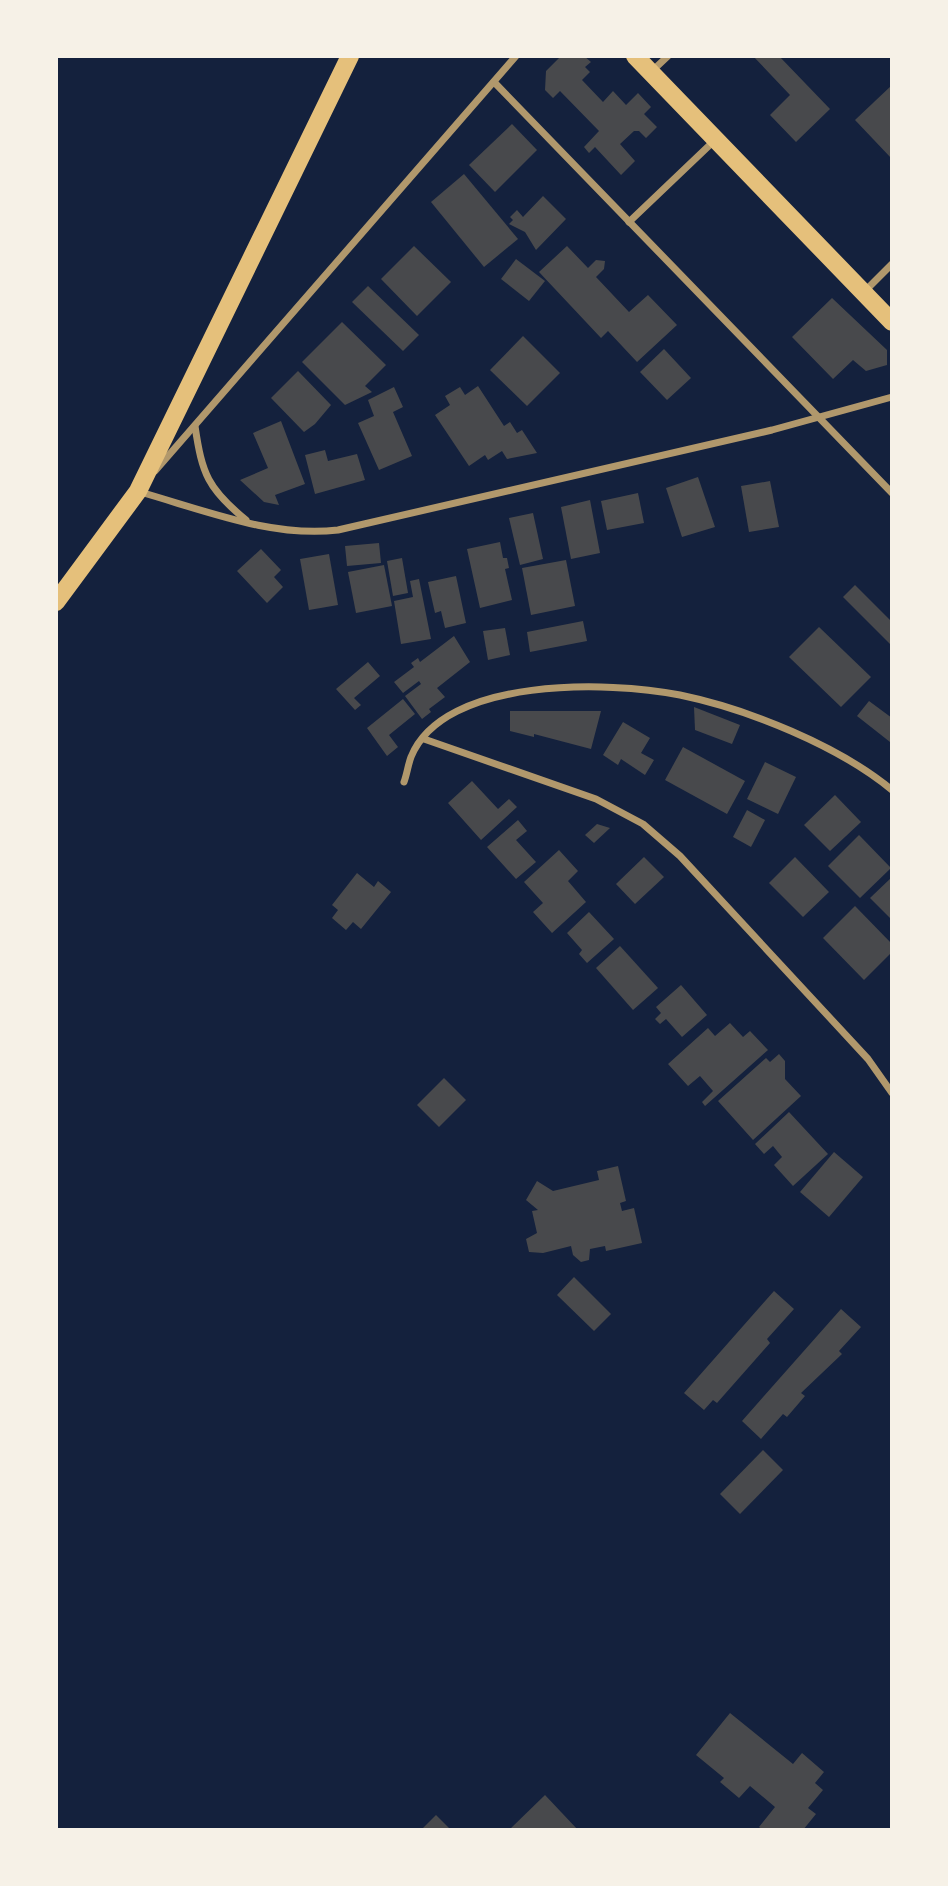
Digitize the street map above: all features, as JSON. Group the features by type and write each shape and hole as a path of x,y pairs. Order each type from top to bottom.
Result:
{"main road":[{"path":"56,602 138,491 349,56"},
{"path":"635,56 892,322"}],"street":[{"path":"516,56 138,491 249,522 314,533 338,530 818,417 892,397"},
{"path":"651,72 668,56"},
{"path":"494,82 892,493"},
{"path":"629,222 716,140"},
{"path":"863,292 892,264"},
{"path":"195,426 200,464 219,498 249,522"},
{"path":"404,782 411,755 448,716 495,696 551,688 637,689 681,695 739,712 817,744 892,790"},
{"path":"424,739 596,799 643,824 680,856 868,1059 892,1093"}],"building":[{"path":"561,56 584,56 591,62 585,67 590,72 582,80 603,102 613,91 626,105 638,93 651,107 644,114 657,127 646,138 639,131 634,131 620,144 635,161 621,175 595,147 589,153 584,147 599,131 560,91 553,98 545,90 546,71"},
{"path":"753,56 779,56 830,109 796,142 770,115 790,95"},
{"path":"892,85 892,159 855,120"},
{"path":"512,124 537,150 495,192 469,165"},
{"path":"464,174 518,239 484,267 431,202"},
{"path":"543,196 566,219 536,250 525,232 509,224 513,220 510,217 517,210 523,217"},
{"path":"414,246 451,282 417,316 381,279"},
{"path":"567,246 588,268 596,260 605,261 604,269 596,277 629,312 648,295 677,325 637,362 608,331 601,338 539,272"},
{"path":"516,259 545,281 529,301 501,279"},
{"path":"368,286 419,335 403,351 352,302"},
{"path":"832,298 887,350 887,365 866,371 853,360 833,379 792,337"},
{"path":"342,322 386,365 365,386 372,392 345,405 302,362"},
{"path":"523,336 560,373 527,406 490,370"},
{"path":"664,349 691,378 667,400 640,372"},
{"path":"298,371 331,405 315,424 304,432 271,398"},
{"path":"478,386 504,426 510,422 517,433 522,430 537,453 507,459 502,451 488,460 485,455 469,466 435,415 450,405 445,396 460,387 465,395"},
{"path":"394,387 403,407 393,412 412,456 379,470 358,423 374,416 368,400"},
{"path":"281,421 305,484 275,495 279,505 264,502 240,480 268,468 253,433"},
{"path":"325,450 328,461 357,454 365,480 315,494 305,455"},
{"path":"698,477 715,527 682,537 666,488"},
{"path":"770,481 779,527 749,532 741,486"},
{"path":"638,493 644,523 607,530 601,501"},
{"path":"590,500 600,553 571,559 561,507"},
{"path":"533,513 543,559 520,565 509,518"},
{"path":"500,542 503,558 507,558 509,568 505,569 512,600 480,608 467,549"},
{"path":"379,543 381,563 347,566 345,546"},
{"path":"261,549 281,570 274,577 283,587 267,603 237,571"},
{"path":"329,554 338,605 309,610 300,559"},
{"path":"402,558 408,593 393,596 387,561"},
{"path":"566,560 575,606 531,615 522,568"},
{"path":"384,565 392,606 356,613 348,572"},
{"path":"456,576 466,623 445,628 441,611 435,613 428,582"},
{"path":"419,579 431,639 401,644 394,601 413,597 410,581"},
{"path":"855,585 892,622 892,646 843,597"},
{"path":"583,621 587,641 530,652 527,632"},
{"path":"819,627 871,677 841,707 789,657"},
{"path":"505,628 510,655 488,660 483,631"},
{"path":"454,636 470,662 437,688 445,697 429,709 431,712 422,719 405,696 421,684 419,681 403,693 394,682 414,667 411,663 418,658 420,662"},
{"path":"368,662 380,676 354,698 361,705 355,710 336,689"},
{"path":"403,699 415,714 389,735 398,747 387,756 367,728"},
{"path":"869,701 892,718 890,742 857,716"},
{"path":"694,707 740,725 732,744 695,730"},
{"path":"510,711 601,711 591,749 534,734 534,737 510,731"},
{"path":"623,722 650,738 641,753 654,760 645,775 621,759 618,765 603,755"},
{"path":"683,747 745,781 727,814 665,780"},
{"path":"765,762 796,777 778,814 747,799"},
{"path":"472,781 498,809 509,799 517,807 481,840 448,803"},
{"path":"835,795 861,822 830,851 804,825"},
{"path":"747,810 765,820 751,847 733,837"},
{"path":"518,820 527,831 516,840 536,862 516,879 487,847"},
{"path":"597,824 610,828 594,843 585,835"},
{"path":"859,835 891,868 860,898 828,866"},
{"path":"559,850 578,871 568,881 586,902 552,933 533,912 543,903 524,882"},
{"path":"644,857 664,877 635,904 616,884"},
{"path":"795,857 829,892 803,917 769,883"},
{"path":"357,873 374,887 378,881 391,892 361,929 353,922 346,930 332,918 338,910 332,905"},
{"path":"892,877 892,920 870,898"},
{"path":"855,906 892,944 892,952 864,980 823,938"},
{"path":"589,912 614,939 587,963 579,954 582,950 567,933"},
{"path":"620,946 658,988 633,1010 596,968"},
{"path":"681,985 707,1015 682,1037 666,1019 660,1024 655,1019 661,1013 656,1007"},
{"path":"730,1023 743,1037 750,1031 768,1050 705,1106 702,1102 713,1091 700,1076 688,1086 668,1064 708,1028 715,1036"},
{"path":"779,1054 785,1061 785,1079 801,1096 753,1140 718,1101 766,1058 770,1062"},
{"path":"444,1078 466,1100 439,1127 417,1105"},
{"path":"789,1112 828,1154 793,1186 774,1165 782,1157 773,1146 764,1154 755,1144"},
{"path":"834,1152 863,1177 829,1217 800,1192"},
{"path":"618,1166 626,1201 620,1203 622,1211 634,1208 642,1243 606,1251 605,1246 590,1249 589,1260 581,1262 573,1255 571,1246 543,1253 529,1252 526,1239 537,1233 532,1211 538,1210 526,1200 537,1181 553,1191 599,1180 597,1171"},
{"path":"574,1277 611,1314 594,1331 557,1295"},
{"path":"774,1291 794,1309 767,1339 770,1343 717,1403 713,1400 704,1410 684,1393"},
{"path":"841,1309 861,1327 839,1351 842,1354 801,1393 805,1396 787,1417 783,1414 761,1439 742,1421"},
{"path":"763,1450 783,1470 740,1514 720,1494"},
{"path":"730,1713 793,1764 802,1753 824,1772 815,1783 823,1790 808,1808 816,1814 803,1830 763,1830 759,1827 775,1807 750,1786 739,1798 720,1782 724,1778 696,1755"},
{"path":"545,1795 578,1830 509,1830"},
{"path":"436,1815 451,1830 421,1830"}]}
